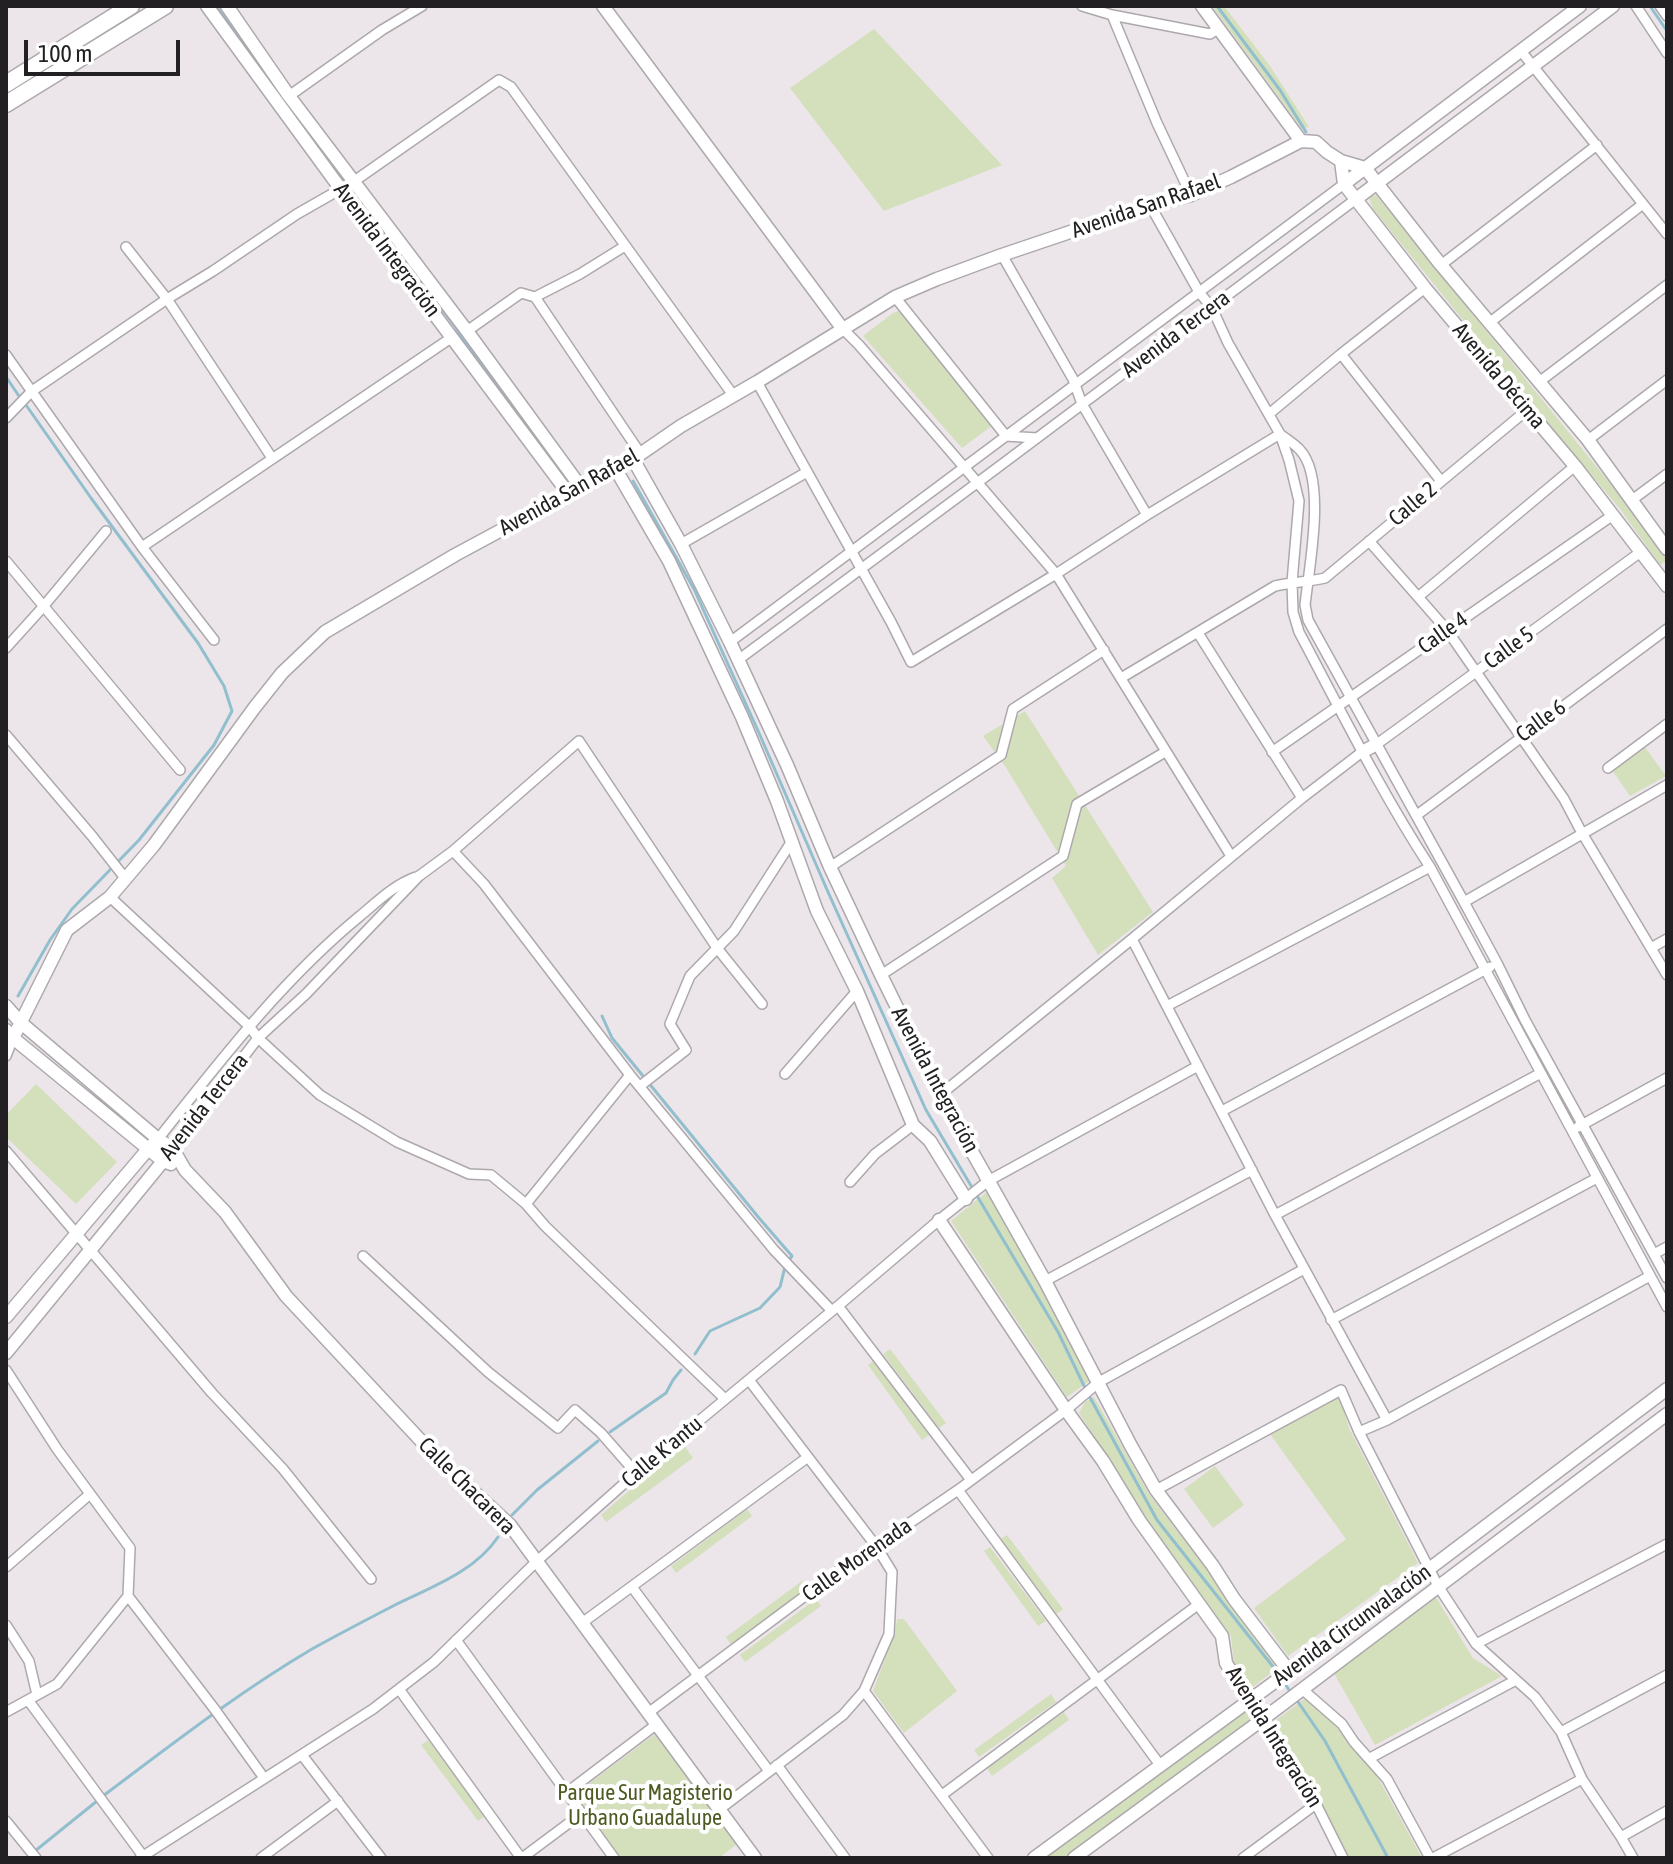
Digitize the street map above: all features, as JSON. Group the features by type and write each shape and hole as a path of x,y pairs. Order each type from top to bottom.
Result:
{"highway":[{"path":"6,84 131,6"},
{"path":"6,104 165,6"}],"street":[{"name":"Avenida Integración","path":"207,6 451,338 574,490"},
{"name":"Avenida Integración","path":"227,6 289,96 467,331 574,490"},
{"path":"289,96 382,30 422,6"},
{"path":"603,6 842,328 1056,574 1231,856"},
{"path":"1082,6 1210,34 1219,28"},
{"path":"1202,6 1301,141 1316,142 1341,161 1365,168"},
{"name":"Avenida Tercera","path":"730,642 1580,6"},
{"name":"Avenida Tercera","path":"738,660 1613,6"},
{"path":"1636,6 1667,53"},
{"path":"1660,6 1667,16"},
{"path":"1112,15 1191,195"},
{"path":"1521,51 1667,234"},
{"path":"6,418 32,391 167,299 353,182 499,80 511,87 733,395"},
{"name":"Avenida San Rafael","path":"6,1056 9,1034 20,1022 67,930 110,897 161,835 282,673 325,632 415,578 636,456 895,297 1002,255 1150,205 1191,195 1301,141"},
{"path":"1441,265 1597,145"},
{"path":"1341,161 1344,184"},
{"name":"Avenida Décima","path":"1365,168 1441,265 1588,440 1667,549"},
{"name":"Avenida Décima","path":"1344,184 1425,288 1665,578"},
{"path":"1489,323 1643,204"},
{"path":"1150,205 1199,292 1212,308 1228,343 1280,434 1299,501 1292,582 1293,612 1299,632 1400,822 1430,867 1486,969 1667,1307"},
{"path":"535,297 625,246"},
{"path":"126,247 167,299 272,458"},
{"path":"1002,255 1075,385 1082,404 1147,515"},
{"path":"1539,382 1667,285"},
{"path":"1269,414 1425,288"},
{"path":"467,331 521,293 535,297 636,456"},
{"path":"895,297 1006,436 1037,438"},
{"path":"142,547 451,338"},
{"path":"1341,354 1441,481"},
{"path":"6,355 142,547 214,640"},
{"path":"1588,440 1667,380"},
{"path":"757,382 911,662 1280,434"},
{"name":"Calle 2","path":"1292,582 1325,578 1527,410"},
{"path":"1280,434 1301,451 1310,468 1314,487 1315,509 1305,605 1308,620 1667,1278"},
{"name":"Avenida Integración","path":"636,456 730,642 830,867 940,1095 976,1191"},
{"path":"1418,597 1575,466"},
{"name":"Avenida Integración","path":"615,468 676,575 742,717 817,911 857,991 913,1125 976,1191 1045,1281 1156,1490 1213,1566 1283,1676"},
{"path":"681,544 807,472"},
{"path":"1632,500 1667,474"},
{"name":"Calle 4","path":"1272,752 1613,515"},
{"path":"6,648 106,531"},
{"path":"1369,541 1447,630 1521,736 1564,799 1667,975"},
{"name":"Calle 5","path":"1377,744 1642,551"},
{"path":"6,561 180,770"},
{"path":"1121,678 1275,586 1292,582"},
{"name":"Calle 6","path":"1417,815 1667,629"},
{"path":"1198,633 1302,798"},
{"path":"830,867 1001,755 1013,709 1104,650"},
{"path":"1608,768 1667,724"},
{"path":"6,735 125,878"},
{"name":"Avenida Tercera","path":"6,1353 173,1149 258,1038 306,994 419,876 453,851 579,741 717,948"},
{"path":"940,1095 1302,798 1377,744"},
{"path":"881,975 1063,856 1077,804 1165,752"},
{"path":"1464,902 1667,785"},
{"path":"640,1086 686,1050 670,1024 690,976 734,931 792,841"},
{"path":"453,851 484,884 630,1075 774,1250 835,1308 971,1480"},
{"path":"1167,1006 1430,867"},
{"name":"Avenida Tercera","path":"6,1317 249,1026 342,931 400,883 419,876"},
{"path":"110,897 320,1095 397,1142 469,1174 491,1175 526,1204 556,1237 725,1399"},
{"path":"1132,939 1275,1215 1387,1420"},
{"path":"1651,948 1667,939"},
{"path":"717,948 762,1004"},
{"path":"1222,1111 1497,963"},
{"path":"785,1074 857,991"},
{"path":"6,1006 153,1144 163,1161 185,1170"},
{"path":"9,1034 153,1144 173,1149 185,1170"},
{"name":"Calle K'antu","path":"142,1857 373,1709 434,1662 537,1561 636,1473 976,1191 1198,1066"},
{"path":"1275,1215 1541,1073"},
{"path":"526,1204 630,1075"},
{"path":"1572,1130 1667,1078"},
{"path":"850,1182 875,1154 913,1125"},
{"path":"6,1151 212,1393 283,1469 371,1579"},
{"name":"Calle Chacarera","path":"185,1170 225,1212 286,1296 437,1458 510,1525 755,1858"},
{"path":"1045,1281 1252,1170"},
{"path":"1331,1320 1597,1178"},
{"name":"Avenida Integración","path":"939,1220 1103,1461 1139,1520 1222,1636 1226,1663 1316,1804 1343,1858"},
{"path":"1654,1254 1667,1247"},
{"path":"363,1256 488,1372 558,1428 575,1410 601,1433 636,1473"},
{"name":"Calle Morenada","path":"648,1713 860,1555 958,1490 1099,1382 1304,1269"},
{"path":"1359,1432 1387,1420 1650,1276"},
{"path":"6,1370 57,1449 130,1548 128,1596 57,1684 6,1712"},
{"path":"720,1809 843,1715 864,1691 889,1634 892,1572 876,1546 749,1380"},
{"name":"Avenida Circunvalación","path":"1034,1858 1429,1569 1667,1389"},
{"path":"1156,1490 1341,1390 1359,1432 1438,1586 1476,1644 1535,1697 1561,1732 1582,1779 1633,1858"},
{"name":"Avenida Circunvalación","path":"1074,1858 1667,1414"},
{"path":"582,1623 808,1457"},
{"path":"958,1490 1160,1765"},
{"path":"6,1567 90,1494"},
{"path":"1476,1644 1667,1544"},
{"path":"632,1587 845,1858"},
{"path":"128,1596 264,1778"},
{"path":"942,1795 1199,1604"},
{"path":"6,1625 29,1661 32,1698 142,1857"},
{"path":"456,1640 614,1858"},
{"path":"1561,1732 1667,1675"},
{"path":"1370,1758 1516,1680"},
{"path":"399,1689 522,1858 581,1814"},
{"path":"864,1691 988,1858"},
{"path":"1296,1693 1342,1724 1370,1758 1387,1779 1431,1858 1582,1779"},
{"path":"566,1793 657,1724"},
{"path":"302,1755 381,1858"},
{"path":"261,1858 338,1801"},
{"path":"1243,1858 1316,1804"},
{"path":"1621,1837 1667,1811"},
{"path":"6,1821 36,1858"}],"green space":[{"path":"1212,6 1224,6 1270,66 1309,127 1302,129"},
{"path":"874,29 1002,165 884,211 790,88"},
{"path":"1376,195 1626,503 1667,560 1660,565 1620,509 1373,209 1369,197"},
{"path":"907,308 997,422 962,448 863,336 893,313"},
{"path":"1025,711 1153,912 1098,955 1052,878 1066,866 983,736"},
{"path":"1645,747 1666,776 1630,796 1612,770"},
{"path":"36,1084 117,1162 76,1204 6,1137 6,1115"},
{"path":"988,1191 1092,1379 1067,1397 951,1221"},
{"path":"890,1349 946,1423 939,1428 883,1354"},
{"path":"873,1361 929,1435 922,1440 868,1365"},
{"path":"1338,1391 1349,1428 1418,1563 1288,1656 1254,1608 1346,1539 1270,1434"},
{"path":"1094,1397 1149,1494 1280,1666 1249,1690 1234,1664 1231,1636 1149,1523 1079,1413 1085,1402"},
{"path":"683,1444 693,1458 606,1522 601,1515"},
{"path":"1215,1466 1244,1505 1213,1528 1184,1489"},
{"path":"747,1509 752,1516 676,1573 671,1566"},
{"path":"1007,1535 1063,1609 1055,1615 999,1540"},
{"path":"990,1547 1046,1621 1038,1626 984,1551"},
{"path":"802,1581 807,1588 731,1645 726,1637"},
{"path":"1435,1596 1473,1658 1502,1676 1375,1745 1332,1670"},
{"path":"816,1599 821,1606 745,1662 740,1655"},
{"path":"897,1619 904,1619 957,1691 904,1733 873,1691"},
{"path":"1051,1694 1056,1702 979,1757 974,1750"},
{"path":"1307,1697 1375,1772 1422,1858 1349,1858 1321,1801 1272,1723"},
{"path":"1245,1711 1250,1711 1252,1720 1065,1858 1043,1858"},
{"path":"1064,1712 1069,1720 992,1776 987,1768"},
{"name":"Parque Sur Magisterio Urbano Guadalupe","path":"655,1734 737,1844 719,1858 621,1858 574,1795"},
{"path":"428,1740 485,1816 478,1821 421,1745"}],"waterway":[{"path":"216,6 340,177 566,477"},
{"path":"1217,6 1280,90 1306,132"},
{"path":"1650,6 1667,31"},
{"path":"6,377 19,396"},
{"path":"18,996 72,909 139,840 214,745 232,711 224,686 198,643 26,405"},
{"path":"633,481 694,589 926,1110 1058,1332 1157,1520 1278,1673"},
{"path":"602,1016 612,1038 792,1256 789,1260"},
{"path":"695,1354 710,1331 760,1308 780,1287 785,1267"},
{"path":"610,1432 666,1393 681,1370"},
{"path":"512,1515 537,1490 598,1441"},
{"path":"103,1796 258,1683 322,1643 450,1578 477,1560 498,1537"},
{"path":"1282,1679 1291,1693"},
{"path":"1296,1699 1325,1741 1388,1858"},
{"path":"35,1851 97,1801"}]}
